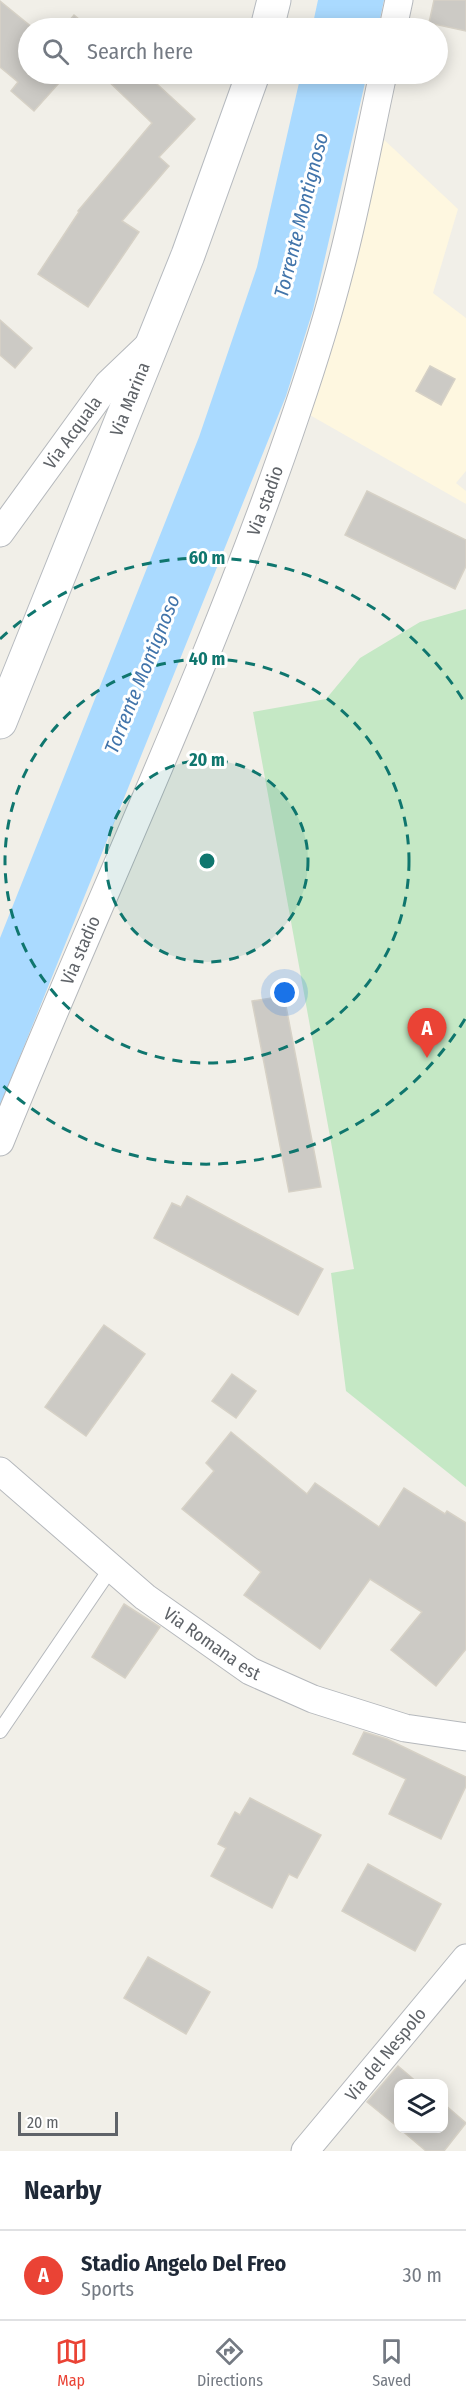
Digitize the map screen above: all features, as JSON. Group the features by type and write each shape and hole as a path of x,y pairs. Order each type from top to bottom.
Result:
{"main road":[{"path":"270,18 274,0"},
{"name":"Via Marina","path":"0,722 188,255 249,84"}],"street":[{"path":"395,18 399,0"},
{"name":"Via stadio","path":"0,1142 42,1039 114,876 247,552 297,410 340,268 381,84"},
{"name":"Via Acquala","path":"0,533 108,384 155,338"},
{"name":"Via Romana est","path":"0,1471 145,1597 250,1671 313,1699 405,1728 466,1737"},
{"name":"Via del Nespolo","path":"305,2151 466,1958"}],"lane":[{"path":"0,1731 111,1568"}],"shaded area":[{"path":"379,135 458,209 433,293 466,318 466,471 456,483 466,491 466,504 308,414","holes":["430,366 455,379 441,405 417,391"]}],"green space":[{"path":"466,609 466,1487 346,1391 331,1273 354,1269 253,712 326,699 360,658 420,622"}],"water":[{"path":"318,0 384,0 380,18 314,18"},
{"name":"Torrente Montignoso","path":"299,84 365,84 313,310 286,396 0,1106 0,938 199,437 257,267"}],"building":[{"path":"434,0 466,0 466,31 448,27 448,18 430,18"},
{"path":"0,1 21,18 18,18 18,82 0,67"},
{"path":"18,82 18,84 58,84 34,111 11,91"},
{"path":"111,84 157,84 195,119 159,157 169,166 122,221 139,232 88,307 38,274 78,211 152,123"},
{"path":"0,320 32,348 15,368 0,355"},
{"path":"430,366 455,379 441,405 416,391"},
{"path":"367,491 466,540 466,566 455,589 345,535"},
{"path":"284,996 321,1187 289,1192 252,1001"},
{"path":"187,1196 323,1269 298,1315 154,1238 172,1203 181,1207"},
{"path":"104,1325 145,1354 86,1436 45,1407"},
{"path":"232,1374 256,1391 236,1418 212,1401"},
{"path":"231,1432 307,1494 315,1483 379,1527 404,1488 445,1514 447,1511 466,1523 466,1649 436,1686 391,1650 422,1612 370,1579 320,1649 244,1595 261,1572 182,1509 214,1471 206,1463"},
{"path":"124,1604 160,1627 125,1678 92,1657"},
{"path":"364,1732 387,1739 466,1777 466,1786 441,1839 389,1814 406,1779 353,1754"},
{"path":"250,1798 321,1835 297,1878 289,1874 272,1908 211,1876 226,1848 218,1844 235,1812 240,1815"},
{"path":"368,1864 441,1904 415,1951 342,1911"},
{"path":"148,1957 210,1992 186,2034 124,1998"},
{"path":"398,2066 413,2079 394,2079 394,2124 367,2102"},
{"path":"448,2107 466,2123 444,2151 426,2151 405,2133 448,2133"}],"place":[{"name":"Stadio Angelo Del Freo","path":"427,1058"}]}
